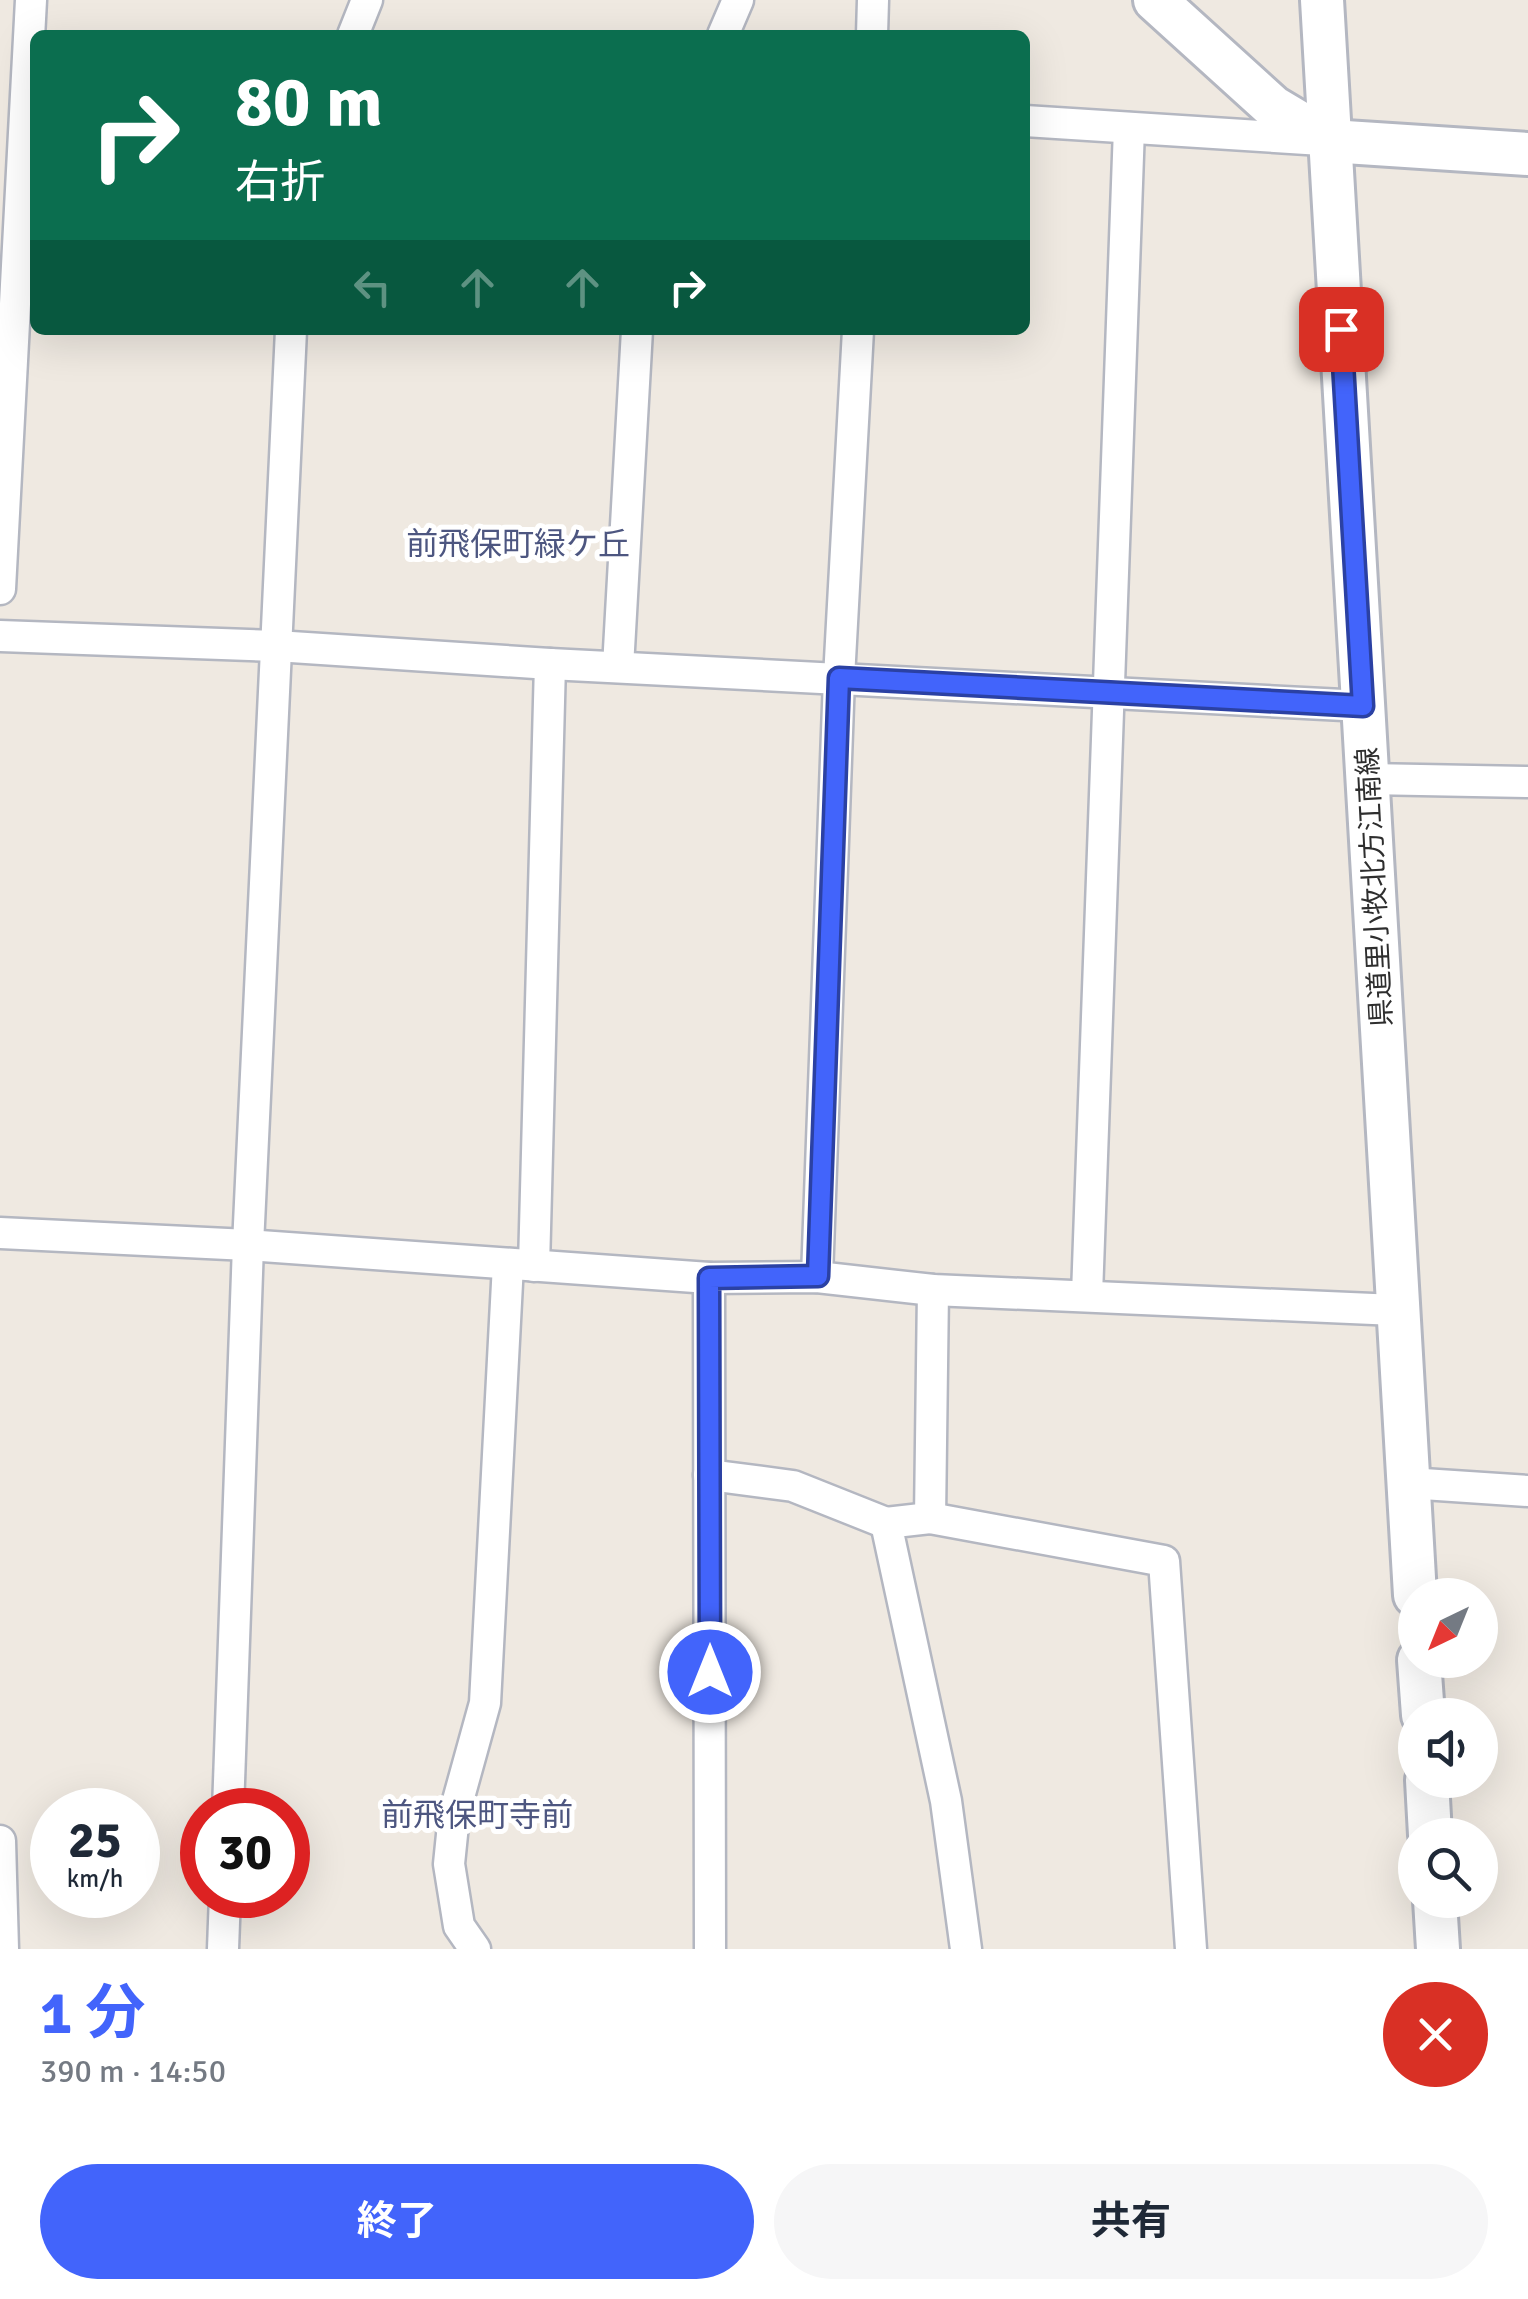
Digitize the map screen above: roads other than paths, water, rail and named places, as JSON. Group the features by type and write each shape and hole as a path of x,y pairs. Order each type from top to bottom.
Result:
{"main road":[{"path":"1156,0 1274,107 1330,141 1528,154"},
{"name":"県道里小牧北方江南線","path":"1322,0 1414,1578"},
{"path":"1436,1918 1438,1949"}],"street":[{"path":"32,0 33,30"},
{"path":"355,30 367,0"},
{"path":"726,30 738,0"},
{"path":"872,30 873,0"},
{"path":"0,44 30,46"},
{"path":"1030,121 1330,141"},
{"path":"1087,1295 1129,128"},
{"path":"0,589 27,236 30,141"},
{"path":"229,1788 248,1245 291,335"},
{"path":"618,667 637,335"},
{"path":"818,1276 839,678 858,335"},
{"path":"0,636 276,646 1363,706"},
{"path":"475,1949 459,1926 448,1864 454,1815 485,1702 521,1265 550,664"},
{"path":"1368,778 1528,782"},
{"path":"0,1234 248,1245 709,1278 818,1276 933,1290 1396,1310"},
{"path":"709,1278 710,1949"},
{"path":"930,1518 933,1290"},
{"path":"709,1475 793,1486 886,1523 930,1518 1164,1561 1191,1949"},
{"path":"1408,1484 1528,1492"},
{"path":"886,1523 946,1802 966,1949"},
{"path":"0,1841 3,1949"},
{"path":"223,1949 224,1918"}],"district":[{"name":"前飛保町緑ケ丘","path":"518,544"},
{"name":"前飛保町寺前","path":"477,1815"}]}
